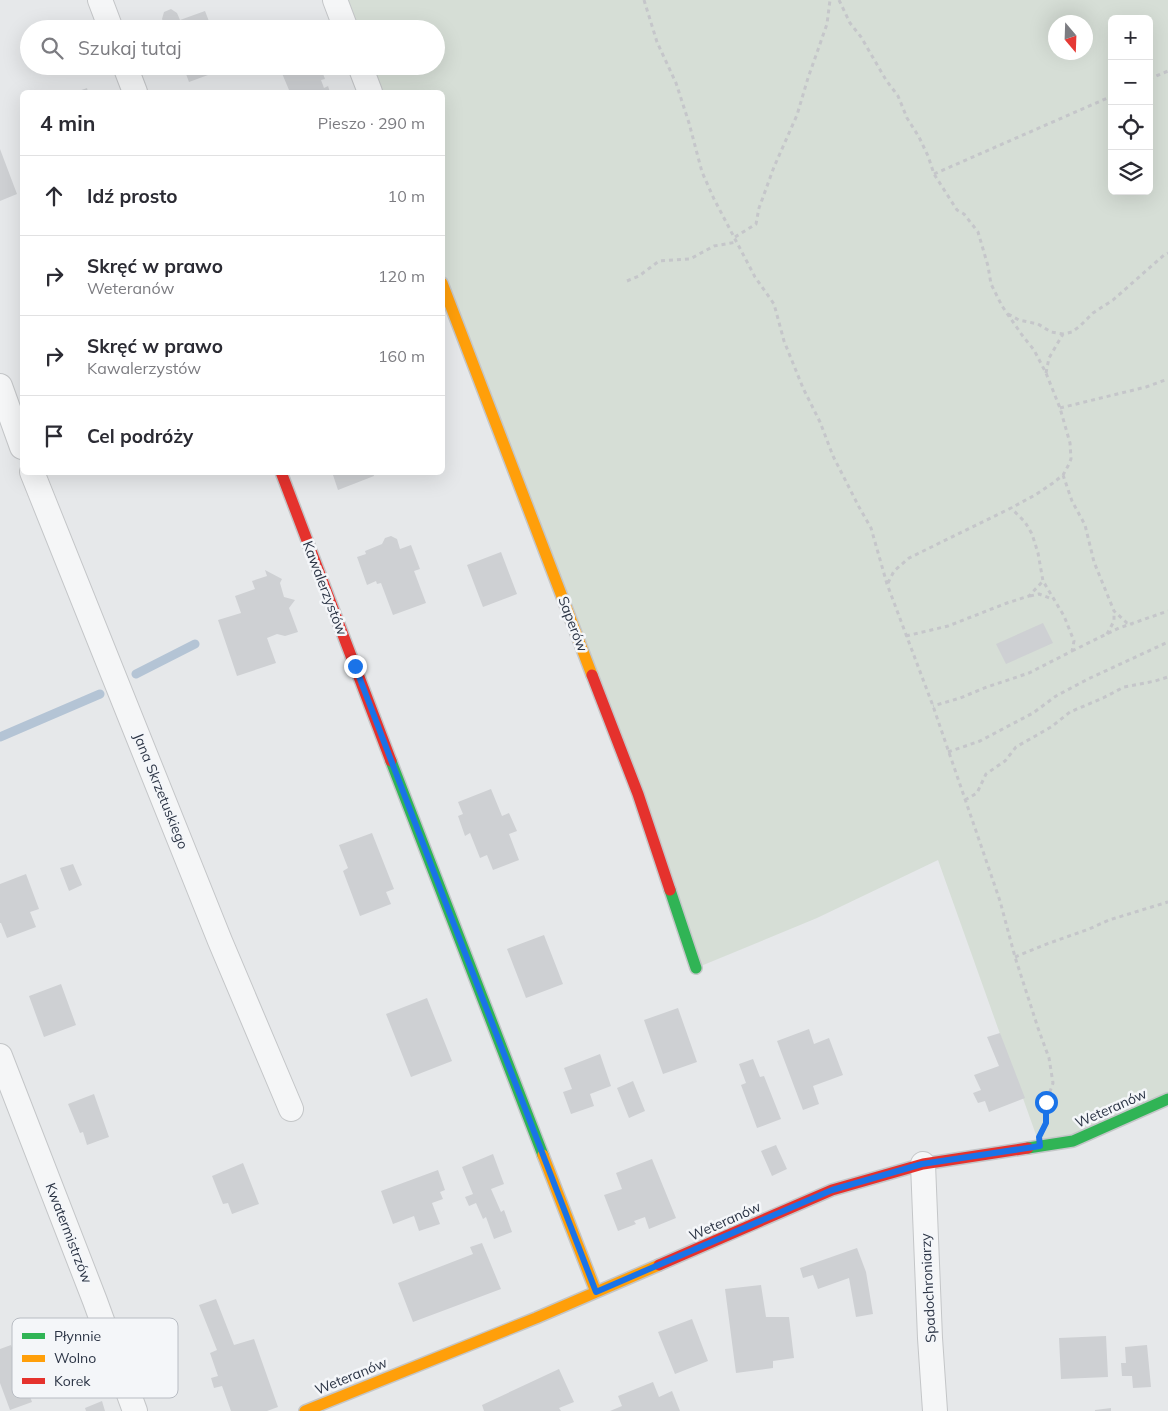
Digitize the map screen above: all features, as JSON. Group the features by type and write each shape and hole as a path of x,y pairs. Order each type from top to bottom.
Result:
{"street":[{"path":"100,0 108,20"},
{"path":"335,0 343,20"},
{"path":"129,75 135,90"},
{"path":"363,75 369,90"},
{"name":"Saperów","path":"445,291 638,794 696,968"},
{"path":"0,386 20,441"},
{"name":"Jana Skrzetuskiego","path":"33,475 220,940 291,1109"},
{"name":"Kawalerzystów","path":"282,475 596,1292"},
{"name":"Kwatermistrzów","path":"0,1056 101,1318"},
{"name":"Weteranów","path":"305,1411 536,1318 832,1190 922,1164 1073,1141 1168,1099"},
{"name":"Spadochroniarzy","path":"922,1164 935,1411"},
{"name":"Kwatermistrzów","path":"130,1398 135,1411"}],"path":[{"path":"644,0 657,42 676,83 702,172 755,277 774,304 784,341 803,388 820,422 833,456 871,528 887,584 933,706 1000,901 1015,957 1049,1058 1053,1084 1046,1102 1046,1123 1039,1137 1040,1146"},
{"path":"735,237 756,224 759,208 774,167 797,115 827,24 830,0"},
{"path":"839,0 850,23 898,96 907,118 928,156 934,174 957,210 964,214 978,232 991,284 1002,306 1034,350 1046,373 1060,408 1071,452 1071,459 1063,475 1035,495 1011,508 909,558 894,571 887,584"},
{"path":"1153,78 1168,71"},
{"path":"934,174 1108,98"},
{"path":"627,281 639,276 659,261 690,259 714,246 737,242"},
{"path":"1007,313 1020,320 1038,324 1051,332 1063,334 1072,332 1093,312 1113,300 1164,255 1168,254"},
{"path":"1046,373 1049,358 1063,334"},
{"path":"1060,408 1146,387 1168,379"},
{"path":"1063,475 1072,501 1085,525 1094,562 1114,611 1114,621 1107,634"},
{"path":"1011,508 1025,522 1032,534 1038,553 1043,581 1064,616 1074,641 1072,651"},
{"path":"1029,596 1043,581"},
{"path":"906,636 948,626 1029,596 1039,594 1053,599"},
{"path":"1114,611 1127,623 1133,624"},
{"path":"933,706 1029,673 1120,628 1168,612"},
{"path":"948,752 980,741 1033,713 1056,696 1088,679 1168,642"},
{"path":"965,800 977,793 986,774 1005,761 1016,747 1051,727 1070,712 1124,687 1168,677"},
{"path":"1015,957 1109,920 1168,902"}],"shaded area":[{"path":"335,0 1168,0 1168,1099 1040,1146 938,860 817,918 696,968 445,286 445,90 369,90 363,75 445,75 445,20 343,20"}],"building":[{"path":"171,9 177,13 180,20 162,20 164,12"},
{"path":"205,11 208,20 180,20"},
{"path":"186,75 208,75 189,82"},
{"path":"283,75 323,75 325,79 321,80 324,88 328,86 329,90 289,90"},
{"path":"0,149 17,194 0,201"},
{"path":"333,475 374,475 374,476 338,490"},
{"path":"391,536 397,539 400,549 411,545 420,569 414,571 426,603 393,615 381,583 377,584 376,581 367,585 357,557 366,554 365,551 382,544 385,538"},
{"path":"501,552 517,594 483,607 467,565"},
{"path":"265,570 282,579 280,583 284,597 295,600 289,608 298,632 285,636 277,634 267,638 276,663 237,676 218,620 241,613 235,596 255,589 252,581 267,576"},
{"path":"1043,623 1053,643 1006,664 996,644"},
{"path":"491,789 502,816 509,813 517,831 509,834 519,860 493,870 487,855 480,858 470,833 465,836 458,816 463,814 458,802"},
{"path":"372,833 394,889 386,892 391,904 360,916 343,871 348,868 339,845"},
{"path":"73,864 82,885 69,891 60,868"},
{"path":"26,874 39,909 30,912 36,927 7,938 0,923 0,884"},
{"path":"544,935 563,984 526,998 507,949"},
{"path":"61,984 76,1025 44,1037 29,996"},
{"path":"427,998 452,1061 411,1077 386,1014"},
{"path":"678,1008 697,1062 663,1074 644,1020"},
{"path":"809,1029 814,1044 829,1038 843,1075 813,1086 819,1104 803,1110 777,1041"},
{"path":"1000,1033 1025,1098 989,1112 985,1101 978,1103 973,1093 981,1090 974,1075 999,1066 987,1037"},
{"path":"600,1054 611,1086 590,1094 594,1106 571,1114 563,1092 572,1089 564,1068"},
{"path":"753,1059 760,1077 764,1076 781,1119 757,1128 741,1085 746,1083 739,1064"},
{"path":"633,1081 645,1111 629,1118 617,1088"},
{"path":"94,1094 109,1137 87,1145 83,1132 80,1133 68,1104"},
{"path":"776,1145 787,1169 772,1176 761,1151"},
{"path":"493,1154 504,1184 491,1189 501,1212 504,1210 512,1232 494,1239 486,1217 483,1219 476,1203 469,1206 465,1197 473,1194 462,1167"},
{"path":"652,1159 676,1218 649,1229 645,1217 634,1221 636,1224 618,1231 604,1195 622,1189 616,1173"},
{"path":"243,1163 259,1204 232,1214 228,1203 223,1204 212,1176"},
{"path":"438,1170 445,1190 440,1192 443,1199 432,1203 440,1224 419,1231 414,1216 393,1224 381,1191"},
{"path":"482,1243 501,1289 413,1322 398,1283 473,1254 470,1247"},
{"path":"857,1248 866,1272 873,1314 856,1317 849,1278 818,1289 813,1275 803,1278 800,1268"},
{"path":"761,1285 766,1317 789,1317 794,1358 773,1361 773,1368 736,1373 725,1289"},
{"path":"216,1299 234,1345 254,1339 278,1407 267,1411 231,1411 222,1386 214,1388 211,1378 218,1376 210,1353 217,1350 199,1305"},
{"path":"692,1319 708,1361 675,1374 658,1332"},
{"path":"1106,1336 1108,1377 1061,1379 1059,1338"},
{"path":"11,1345 12,1348 12,1398 31,1398 32,1402 10,1410 0,1383 0,1349"},
{"path":"1147,1345 1151,1387 1133,1388 1132,1376 1122,1376 1121,1363 1126,1363 1125,1347"},
{"path":"559,1369 574,1402 559,1408 561,1411 484,1411 482,1405"},
{"path":"653,1382 659,1397 672,1391 680,1411 610,1411 622,1406 618,1396"},
{"path":"102,1401 105,1411 86,1411 85,1408"},
{"path":"1111,1408 1111,1411 1095,1411 1095,1410"}],"waterway":[{"path":"136,674 195,644"},
{"path":"0,737 100,694"}],"traffic: fast":[{"path":"391,761 543,1155"},
{"path":"670,890 696,968"},
{"path":"1028,1148 1073,1141 1168,1099"}],"traffic: slow":[{"path":"445,291 592,675"},
{"path":"543,1155 596,1292"},
{"path":"305,1411 536,1318 659,1265"}],"traffic: jam":[{"path":"282,475 391,761"},
{"path":"592,675 638,794 670,890"},
{"path":"659,1265 832,1190 923,1164 1028,1148"}],"route":[{"path":"355,666 596,1292 832,1190 922,1164 1040,1146 1039,1137 1046,1123 1046,1102"}]}
